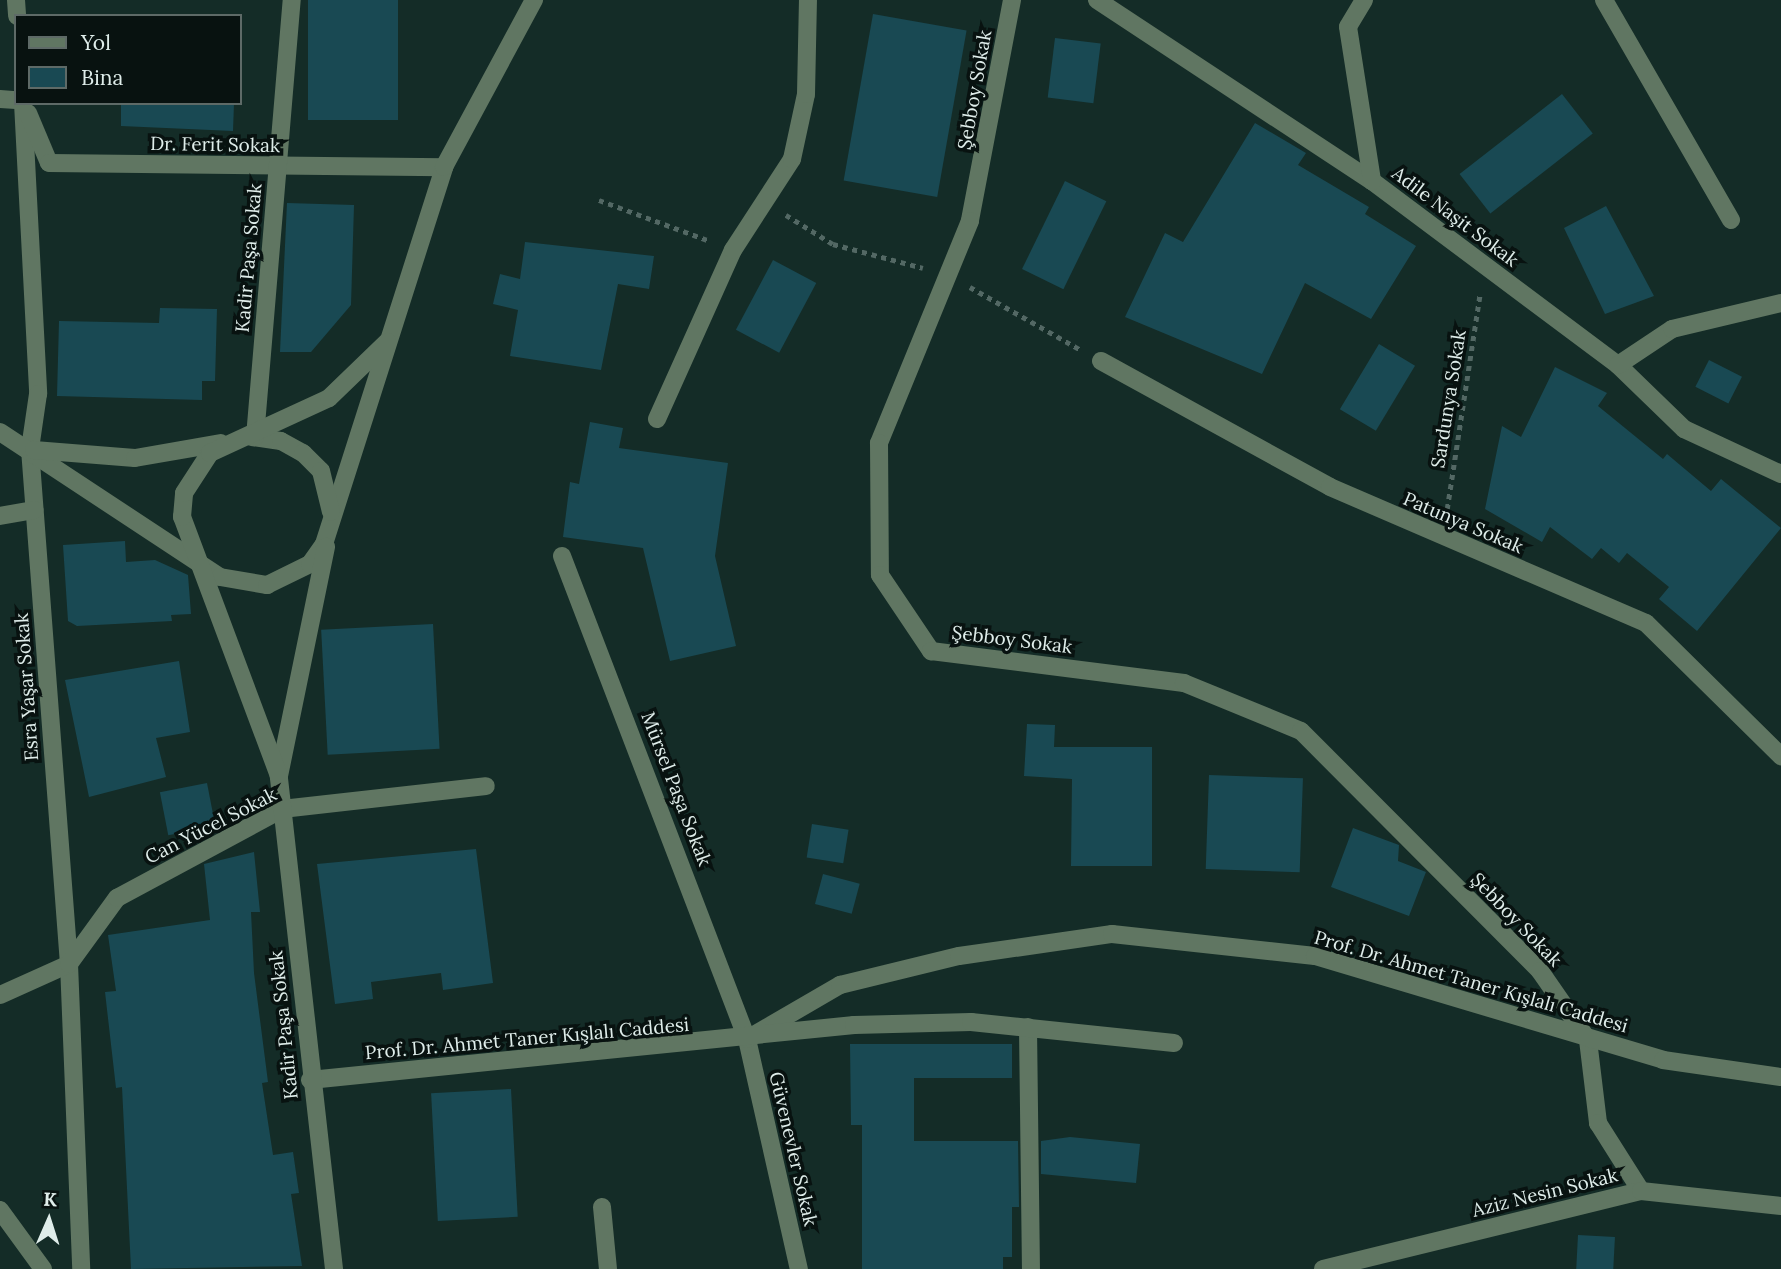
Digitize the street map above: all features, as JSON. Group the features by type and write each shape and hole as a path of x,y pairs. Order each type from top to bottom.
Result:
{"street":[{"name":"Kadir Paşa Sokak","path":"255,437 292,0"},
{"path":"0,432 243,585 291,579 317,554 332,521 444,167 534,0"},
{"path":"657,419 733,250 792,159 806,94 808,0"},
{"name":"Şebboy Sokak","path":"1012,0 970,221 879,443 880,575 931,651 1184,683 1301,731 1540,971 1588,1040"},
{"name":"Adile Naşit Sokak","path":"1097,0 1372,181 1618,365 1684,429 1781,474"},
{"path":"1364,0 1348,27 1372,181"},
{"path":"1604,0 1731,220"},
{"name":"Esra Yaşar Sokak","path":"23,105 38,394 30,449 69,964 81,1269"},
{"name":"Dr. Ferit Sokak","path":"24,105 49,163 444,167"},
{"path":"1618,365 1672,329 1781,303"},
{"path":"201,561 182,517 189,482 210,453 255,437 329,398 387,342"},
{"name":"Patunya Sokak","path":"1101,361 1330,487 1443,538 1646,623 1781,756"},
{"path":"30,449 135,458 255,437 303,453 321,471 332,521"},
{"path":"0,516 34,510"},
{"name":"Kadir Paşa Sokak","path":"279,776 332,521"},
{"name":"Mürsel Paşa Sokak","path":"562,556 747,1039"},
{"name":"Kadir Paşa Sokak","path":"201,561 279,776 310,1080 334,1269"},
{"name":"Can Yücel Sokak","path":"0,995 69,964 117,898 282,809 486,786"},
{"name":"Prof. Dr. Ahmet Taner Kışlalı Caddesi","path":"747,1039 840,985 959,956 1112,934 1315,956 1588,1040 1663,1060 1781,1077"},
{"name":"Prof. Dr. Ahmet Taner Kışlalı Caddesi","path":"310,1080 747,1039 854,1025 1028,1027 1174,1043"},
{"path":"1028,1027 1031,1269"},
{"name":"Güvenevler Sokak","path":"747,1039 799,1269"},
{"path":"1588,1040 1598,1123 1641,1191"},
{"name":"Aziz Nesin Sokak","path":"1323,1269 1641,1191 1781,1206"},
{"path":"602,1207 607,1269"},
{"path":"0,1210 43,1269"}],"path":[{"path":"599,200 733,250"},
{"name":"Sardunya Sokak","path":"1443,538 1484,265"}],"building":[{"path":"308,0 398,0 398,120 308,120"},
{"path":"873,14 967,30 937,197 844,180"},
{"path":"1055,38 1101,44 1093,103 1048,98"},
{"path":"1562,94 1593,133 1490,213 1460,174"},
{"path":"121,105 234,105 233,131 121,126"},
{"path":"1255,123 1306,153 1298,165 1369,207 1365,214 1416,246 1371,319 1305,283 1262,374 1125,317 1165,233 1183,242"},
{"path":"1065,181 1106,201 1063,289 1022,269"},
{"path":"287,203 354,205 351,305 311,352 280,352"},
{"path":"1606,206 1654,296 1605,314 1564,228"},
{"path":"525,242 654,256 649,289 618,284 601,370 510,356 518,310 493,304 500,274 520,279"},
{"path":"773,260 816,283 779,353 736,330"},
{"path":"160,308 217,309 215,381 202,381 202,400 57,396 59,321 159,323"},
{"path":"1379,344 1415,366 1376,431 1340,409"},
{"path":"1709,360 1742,377 1728,404 1695,387"},
{"path":"1555,367 1607,393 1598,406 1663,459 1667,454 1711,491 1721,479 1781,528 1697,631 1659,599 1669,587 1627,553 1619,563 1601,548 1592,559 1550,527 1542,542 1485,509 1502,426 1521,437"},
{"path":"590,422 623,428 619,448 728,463 715,556 736,646 670,661 643,548 563,537 570,482 579,484"},
{"path":"125,541 126,562 155,560 188,575 191,614 171,615 172,621 77,626 68,621 63,545"},
{"path":"433,624 440,749 328,755 321,630"},
{"path":"179,661 190,732 156,738 166,777 89,797 65,680"},
{"path":"1027,724 1055,725 1054,747 1152,747 1152,866 1071,866 1072,779 1024,776"},
{"path":"1209,775 1303,778 1300,872 1206,869"},
{"path":"207,783 215,826 168,835 160,792"},
{"path":"812,824 849,830 843,863 807,858"},
{"path":"1353,828 1399,845 1398,861 1426,872 1409,916 1331,887"},
{"path":"476,849 493,983 443,990 441,973 371,982 373,999 335,1004 317,864"},
{"path":"254,852 260,912 251,912 254,973 268,1082 262,1083 273,1155 293,1152 299,1193 291,1194 302,1266 131,1269 122,1087 116,1088 105,992 116,991 108,935 210,920 204,864"},
{"path":"823,874 860,884 852,914 815,904"},
{"path":"850,1044 1012,1044 1012,1078 914,1078 914,1141 1018,1141 1019,1207 1012,1207 1012,1257 1003,1257 1003,1269 862,1269 862,1125 851,1125"},
{"path":"511,1089 518,1217 438,1221 431,1093"},
{"path":"1070,1137 1140,1144 1136,1183 1041,1174 1041,1141"},
{"path":"1578,1235 1615,1237 1613,1269 1576,1269"}]}
